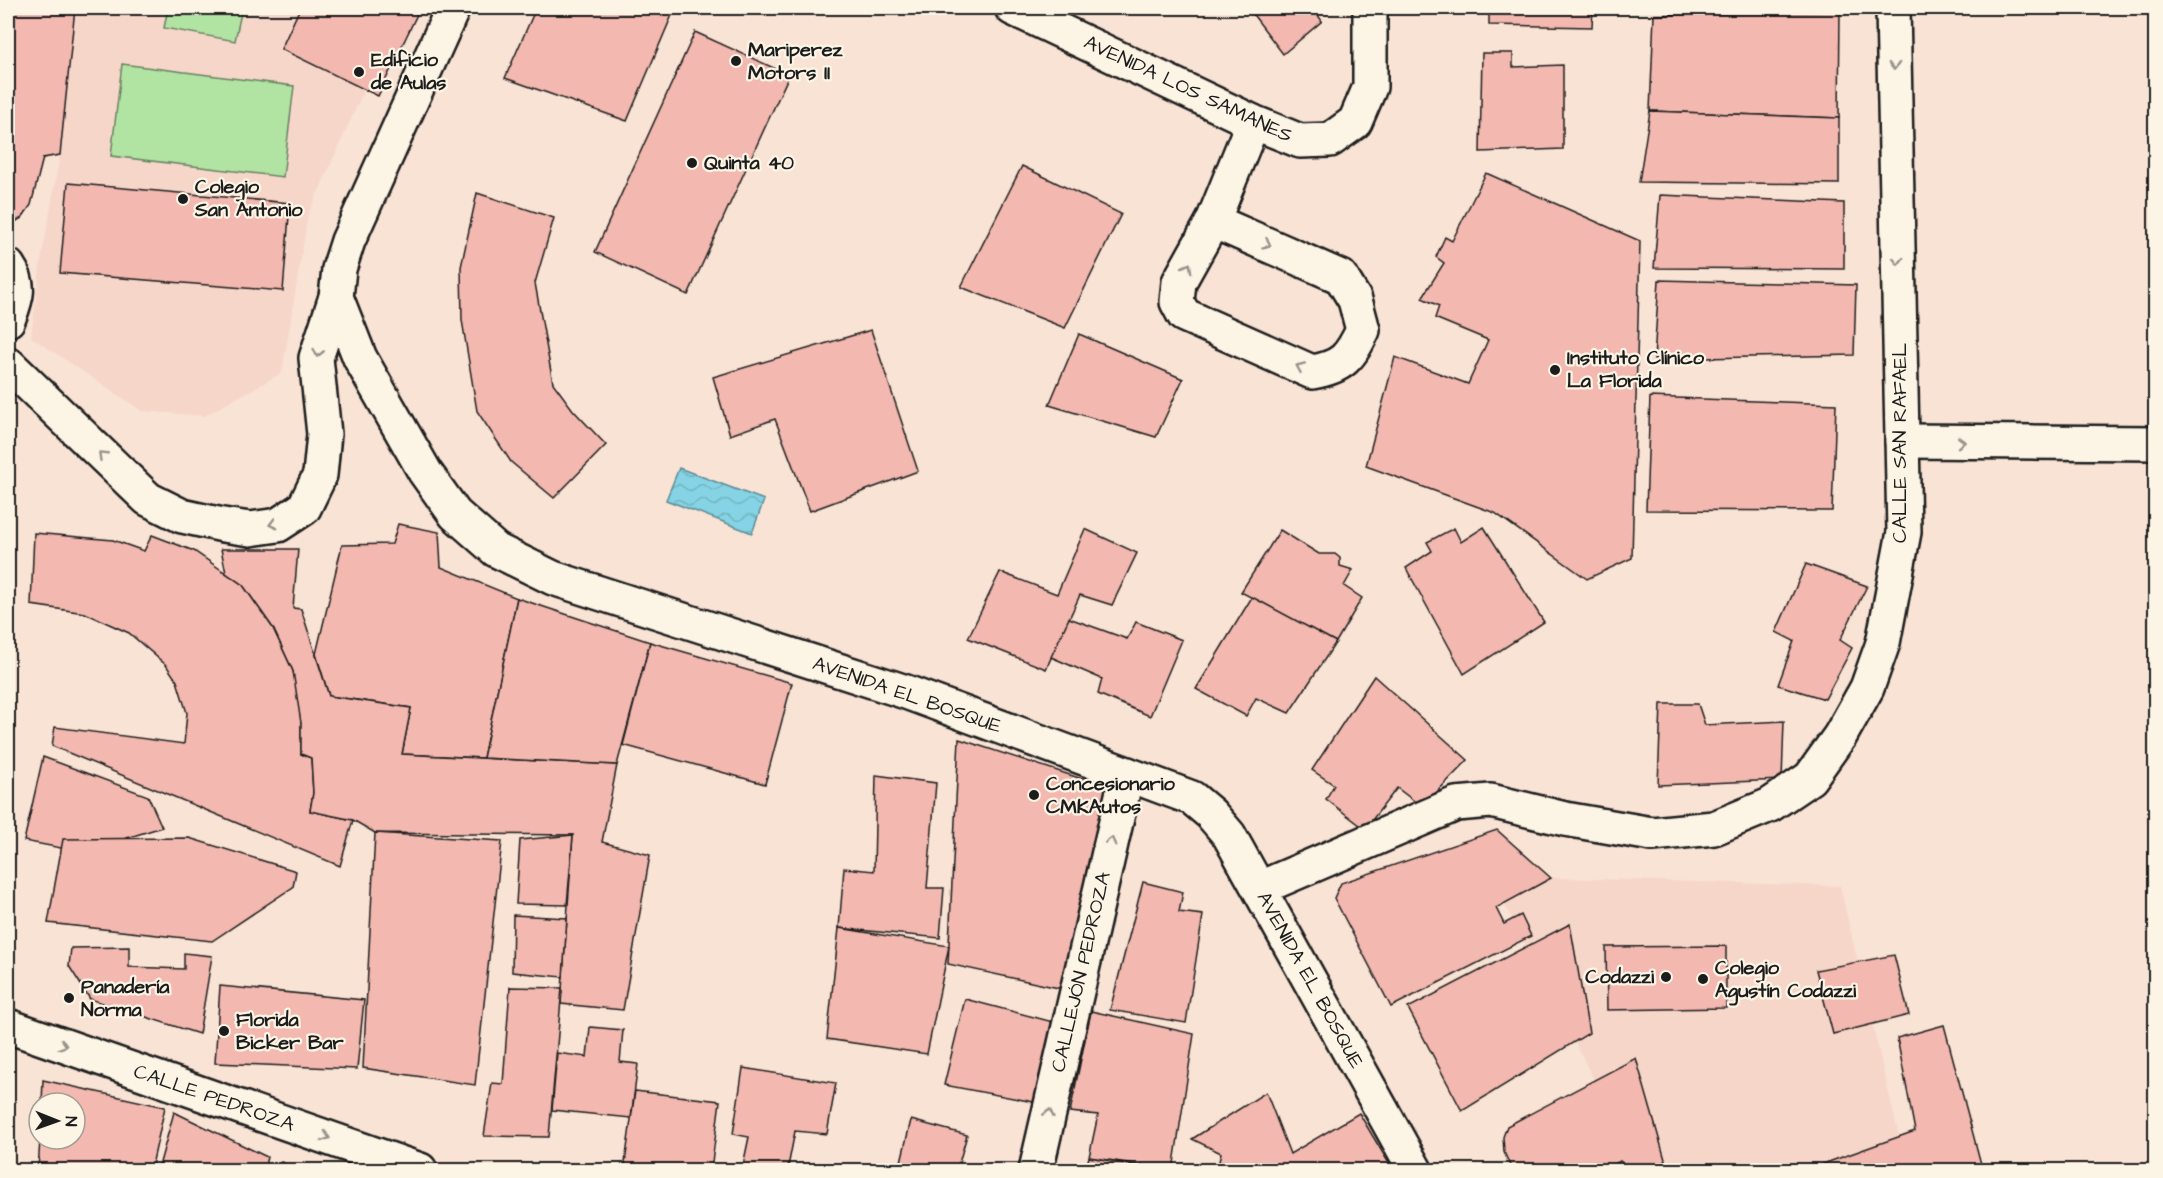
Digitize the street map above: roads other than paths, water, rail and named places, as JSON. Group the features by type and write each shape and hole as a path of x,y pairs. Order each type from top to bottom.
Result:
{"street":[{"path":"8,364 148,499 182,516 250,529 278,525 304,508 320,475 324,434 316,358 336,297 339,269 348,241 453,8"},
{"name":"AVENIDA LOS SAMANES","path":"1012,8 1253,122 1300,141 1330,140 1355,122 1370,87 1370,8"},
{"name":"CALLE SAN RAFAEL","path":"1260,888 1456,804 1491,801 1564,819 1652,834 1714,828 1770,805 1810,778 1840,736 1867,688 1883,643 1904,532 1893,8"},
{"path":"1213,221 1341,278 1355,300 1363,330 1351,354 1333,369 1312,372 1184,315 1177,302 1179,282 1213,221 1253,122"},
{"path":"8,266 16,277 18,292 8,320"},
{"name":"AVENIDA EL BOSQUE","path":"336,297 360,358 425,472 455,514 496,550 553,578 906,692 1192,798 1212,814 1229,835 1260,888 1415,1170"},
{"path":"1902,441 2156,443"},
{"name":"CALLEJÓN PEDROZA","path":"1036,1170 1127,774"},
{"name":"CALLE PEDROZA","path":"8,1026 420,1170"}],"water":[{"path":"679,468 764,500 752,533 666,500"}],"place":[{"name":"Mariperez Motors II","path":"736,61"},
{"name":"Edificio de Aulas","path":"359,72"},
{"name":"Quinta 40","path":"692,163"},
{"name":"Colegio San Antonio","path":"183,199"},
{"name":"Instituto Clínico La Florida","path":"1555,370"},
{"name":"Concesionario CMKAutos","path":"1034,795"},
{"name":"Codazzi","path":"1666,977"},
{"name":"Colegio Agustín Codazzi","path":"1703,979"},
{"name":"Panadería Norma","path":"69,998"},
{"name":"Florida Bicker Bar","path":"224,1031"}]}
